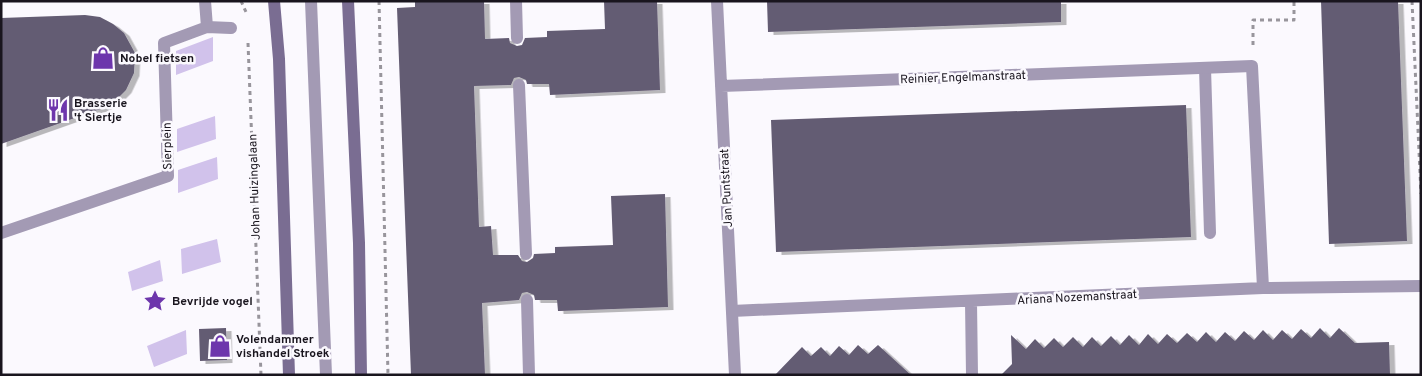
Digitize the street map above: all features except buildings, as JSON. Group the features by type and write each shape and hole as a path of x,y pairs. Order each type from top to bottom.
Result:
{"main road":[{"path":"274,1 279,59 289,375"},
{"path":"348,1 359,243 361,375"}],"street":[{"path":"205,1 207,28 231,28"},
{"path":"311,1 326,375"},
{"path":"516,1 517,38"},
{"name":"Jan Puntstraat","path":"717,1 735,375"},
{"name":"Sierplein","path":"1,233 168,176 164,43 207,28"},
{"path":"1252,66 1263,288"},
{"name":"Reinier Engelmanstraat","path":"722,86 1252,66"},
{"path":"1205,68 1210,233"},
{"path":"519,84 526,254"},
{"name":"Ariana Nozemanstraat","path":"732,311 1263,288 1421,286"},
{"path":"527,300 529,375"},
{"path":"971,302 972,375"}],"path":[{"path":"241,1 247,15"},
{"path":"379,1 388,375"},
{"path":"1252,66 1254,20 1294,20 1294,1"},
{"path":"1412,1 1421,194"},
{"name":"Johan Huizingalaan","path":"248,35 261,375"}],"shaded area":[{"path":"213,37 213,61 176,75 176,51"},
{"path":"215,116 216,139 177,152 177,129"},
{"path":"217,157 218,179 178,193 178,170"},
{"path":"217,239 221,262 182,274 181,249"},
{"path":"160,260 163,281 132,291 128,272"},
{"path":"186,330 187,354 154,367 147,346"}],"place":[{"name":"Nobel fietsen","path":"103,58"},
{"name":"Brasserie 't Siertje","path":"58,110"},
{"name":"Bevrijde vogel","path":"155,301"},
{"name":"Volendammer vishandel Stroek","path":"220,346"}]}
